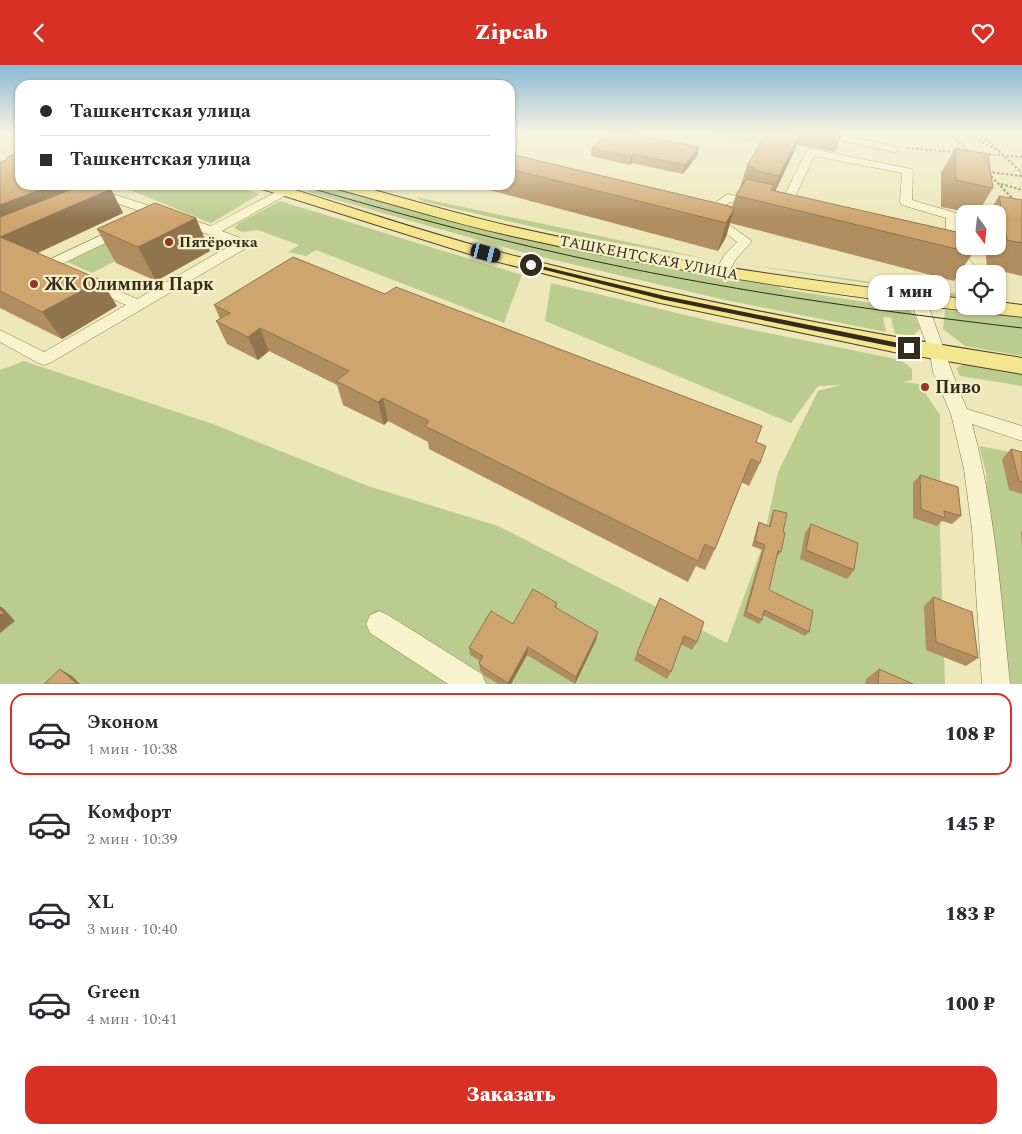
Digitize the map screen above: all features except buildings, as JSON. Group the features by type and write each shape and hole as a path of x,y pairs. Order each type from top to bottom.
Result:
{"main road":[{"name":"ТАШКЕНТСКАЯ УЛИЦА","path":"298,190 486,253 660,297 938,353 1022,365"},
{"name":"ТАШКЕНТСКАЯ УЛИЦА","path":"357,190 509,230 655,261 824,289 956,304"},
{"path":"1006,309 1022,311"}],"street":[{"path":"706,214 728,198 778,209 806,161"},
{"path":"856,161 908,171 906,202 952,216 948,249 966,265"},
{"path":"212,231 288,190"},
{"path":"0,335 44,359 244,244 212,231 110,197 84,208"},
{"path":"138,305 49,265 157,212"},
{"path":"688,212 706,214 745,241 730,257 722,272"},
{"path":"918,300 938,353 942,372 960,414 974,469 983,529 996,684"},
{"path":"960,414 993,423 1022,434"},
{"path":"380,624 472,684"}],"path":[{"path":"1009,161 1022,174"},
{"path":"1016,202 988,172 1022,174"},
{"path":"999,184 1022,190"}],"green space":[{"path":"130,190 247,190 260,194 211,223"},
{"path":"308,190 356,190 458,219 775,284 783,289 871,303 886,299 906,305 915,316 920,329 913,335 895,334 891,318 883,317 886,332 725,300 529,254 308,192"},
{"path":"416,197 708,259 560,233 425,202"},
{"path":"280,201 522,275 504,323 316,250 306,256 288,252 299,245 258,230 242,232 234,228 239,223"},
{"path":"131,231 155,241 92,273 67,262"},
{"path":"727,262 956,294 956,297"},
{"path":"551,283 719,323 901,360 912,369 912,380 903,382 919,384 940,415 940,533 945,684 0,684 0,370 24,361 210,423 368,486 498,526 727,643 761,550 778,472 818,391 841,385 818,386 791,423 545,321"},
{"path":"945,309 956,310 956,315 996,315 1022,318 1022,356 965,346 943,329"},
{"path":"968,362 1022,370 1022,386 960,376 956,368"},
{"path":"979,446 1022,454 1022,684 1006,684 987,511 986,472"}],"tram line":[{"path":"318,190 466,231 623,267 793,297 907,314 1022,328"}],"place":[{"name":"Пятёрочка","path":"169,242"},
{"name":"ЖК Олимпия Парк","path":"34,284"},
{"name":"Пиво","path":"925,387"}],"route":[{"path":"531,265 665,298 909,348"}]}
